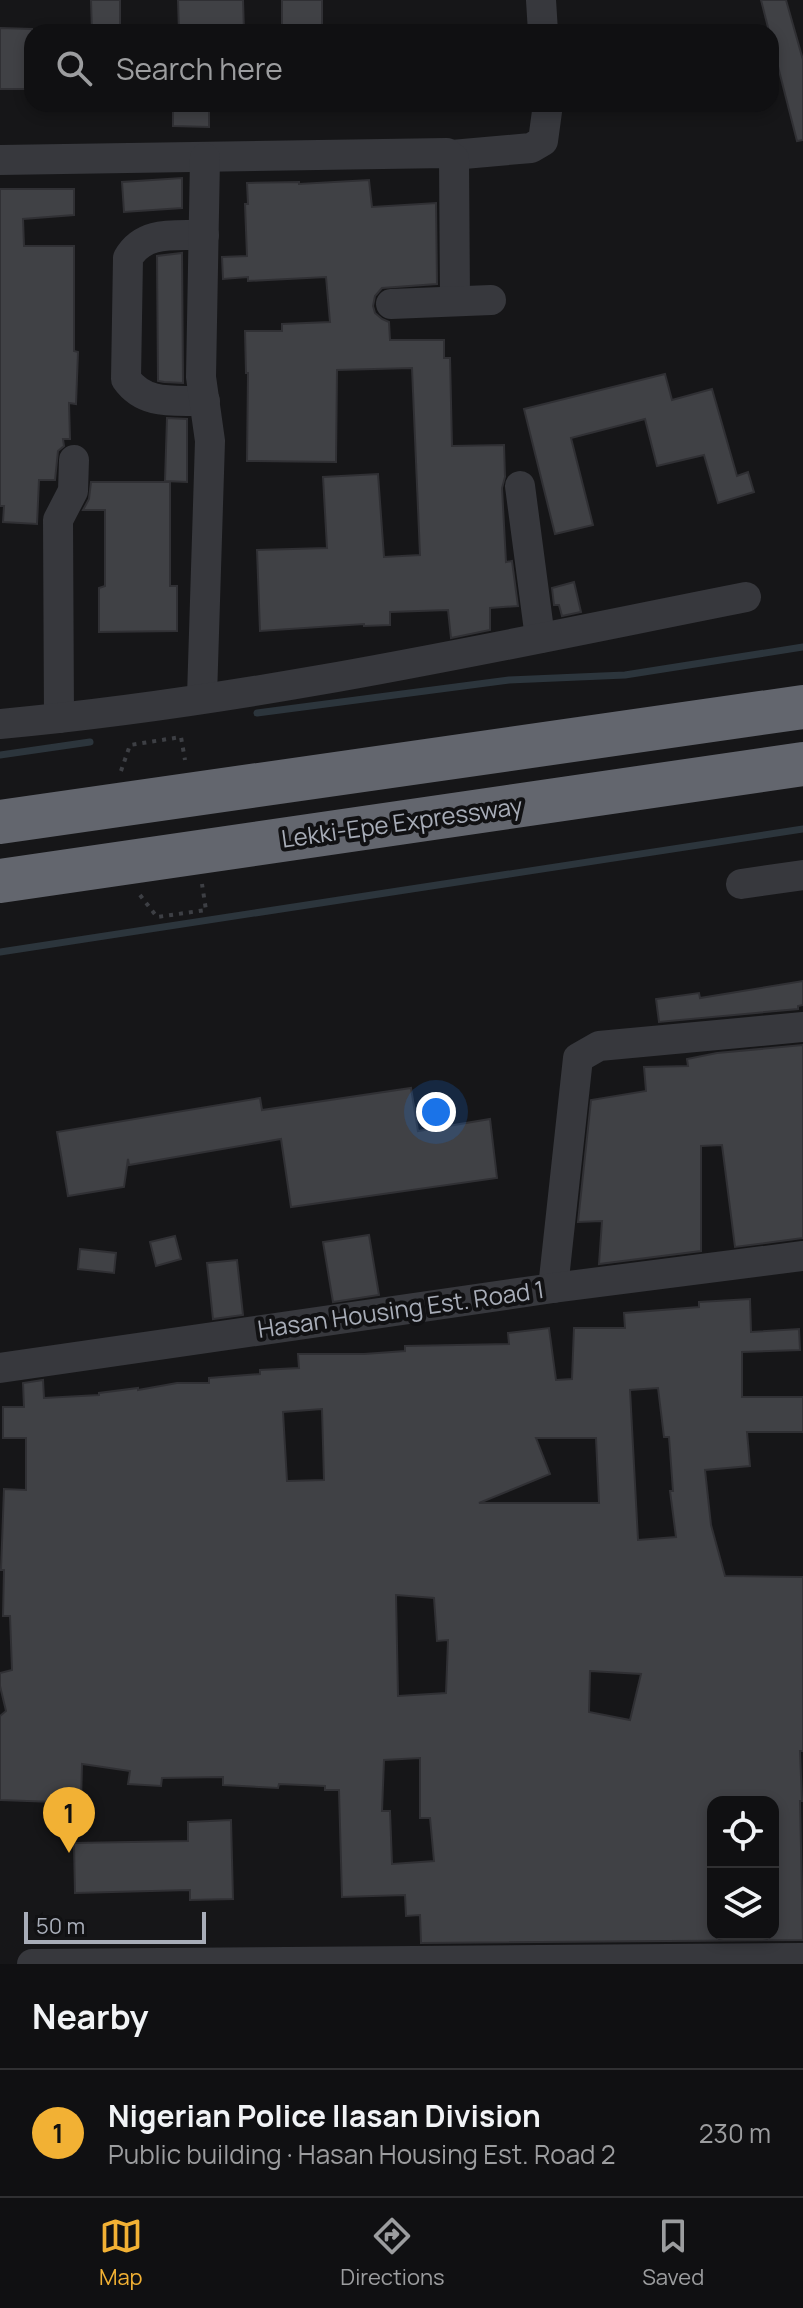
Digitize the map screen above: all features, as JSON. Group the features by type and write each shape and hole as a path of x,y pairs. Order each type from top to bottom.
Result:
{"highway":[{"path":"0,822 803,707"},
{"name":"Lekki-Epe Expressway","path":"0,881 803,764"}],"street":[{"path":"541,0 542,24"},
{"path":"0,160 452,155 531,148 543,141 547,112"},
{"path":"452,155 455,301"},
{"path":"202,697 210,441 201,377 205,158"},
{"path":"204,235 150,237 135,246 128,258 126,379 136,392 153,399 205,401"},
{"path":"391,304 491,300"},
{"path":"59,718 58,520 73,491 74,460"},
{"path":"520,486 540,638"},
{"path":"0,724 311,682 746,597"},
{"path":"0,902 35,887 93,869"},
{"path":"741,884 803,875"},
{"path":"553,1288 578,1058 599,1046 803,1027"},
{"name":"Hasan Housing Est. Road 1","path":"0,1368 553,1288 803,1256"},
{"path":"32,1964 659,1962 803,1958"}],"path":[{"path":"130,745 181,737"},
{"path":"157,917 206,910"}],"building":[{"path":"91,0 120,0 120,24 92,24"},
{"path":"178,0 243,0 244,24 179,24"},
{"path":"282,0 322,0 322,24 282,24"},
{"path":"761,0 786,0 803,60 803,140 797,141 779,70 779,24 767,24"},
{"path":"0,28 24,29 24,89 0,89"},
{"path":"173,112 209,112 209,127 173,126"},
{"path":"182,178 182,208 124,212 122,182"},
{"path":"369,180 372,207 436,203 437,284 382,288 375,296 375,313 389,322 390,340 444,340 444,358 450,358 452,446 504,445 505,477 502,488 506,562 512,561 518,606 490,608 490,630 451,638 448,610 390,612 390,625 260,631 257,550 327,548 323,477 378,474 384,557 420,555 412,368 337,370 336,462 247,461 245,331 282,331 282,324 330,322 326,277 248,281 248,277 223,279 222,257 247,256 247,183"},
{"path":"0,189 74,189 74,215 23,219 24,246 74,246 74,351 78,352 76,404 69,403 70,439 63,439 64,446 58,451 55,480 39,480 37,524 3,522 4,506 0,506"},
{"path":"182,253 183,383 164,382 158,381 157,256"},
{"path":"665,374 672,400 712,389 737,476 748,472 754,492 718,503 704,455 657,466 645,419 571,438 593,525 555,534 524,409"},
{"path":"167,418 187,419 187,482 165,481"},
{"path":"91,482 170,482 170,586 177,586 177,631 99,632 99,588 105,586 105,510 83,510 89,499"},
{"path":"574,582 581,612 562,616 559,605 554,605 552,588"},
{"path":"803,981 803,1005 798,1009 659,1022 656,999 699,993 700,998"},
{"path":"803,1045 803,1238 735,1247 722,1145 701,1146 701,1251 599,1264 602,1221 578,1222 591,1100 646,1091 644,1067 688,1066 687,1059 717,1053"},
{"path":"411,1088 418,1131 490,1119 497,1178 291,1207 281,1139 129,1165 128,1159 124,1187 68,1196 57,1132 260,1098 262,1110"},
{"path":"369,1235 379,1295 333,1302 323,1242"},
{"path":"175,1236 181,1259 156,1266 150,1242"},
{"path":"80,1249 116,1253 114,1273 78,1269"},
{"path":"237,1260 243,1315 213,1319 207,1263"},
{"path":"750,1299 751,1332 799,1329 800,1350 742,1352 742,1397 803,1397 803,1432 747,1432 750,1466 705,1470 711,1525 725,1576 803,1577 800,1801 803,1940 421,1943 420,1915 406,1916 405,1895 342,1897 339,1790 325,1790 325,1786 279,1784 278,1788 223,1785 223,1777 162,1778 161,1786 128,1784 130,1771 82,1764 81,1803 0,1800 0,1716 6,1711 0,1673 12,1670 10,1616 3,1616 4,1489 26,1490 26,1438 3,1438 3,1407 24,1407 23,1383 43,1380 44,1398 99,1395 177,1383 209,1383 209,1378 260,1374 260,1370 299,1368 298,1354 364,1354 405,1351 405,1346 509,1344 508,1333 549,1328 556,1380 572,1379 574,1328 625,1328 624,1313 699,1307 699,1302","holes":["658,1388 664,1437 669,1437 673,1491 670,1491 676,1537 638,1540 630,1390","322,1409 324,1480 287,1481 283,1412","536,1438 596,1438 599,1503 479,1503 550,1474","396,1595 434,1598 437,1641 448,1640 446,1693 398,1696","590,1671 641,1674 630,1720 589,1712","420,1758 420,1818 430,1818 434,1861 392,1864 390,1811 382,1811 384,1760"]},
{"path":"231,1820 233,1899 190,1900 190,1890 75,1893 74,1843 188,1841 188,1822"}],"waterway":[{"path":"257,713 509,680 625,675 803,647"},
{"path":"0,755 90,742"},
{"path":"0,952 803,829"}],"place":[{"name":"Nigerian Police Ilasan Division","path":"69,1853"}]}
